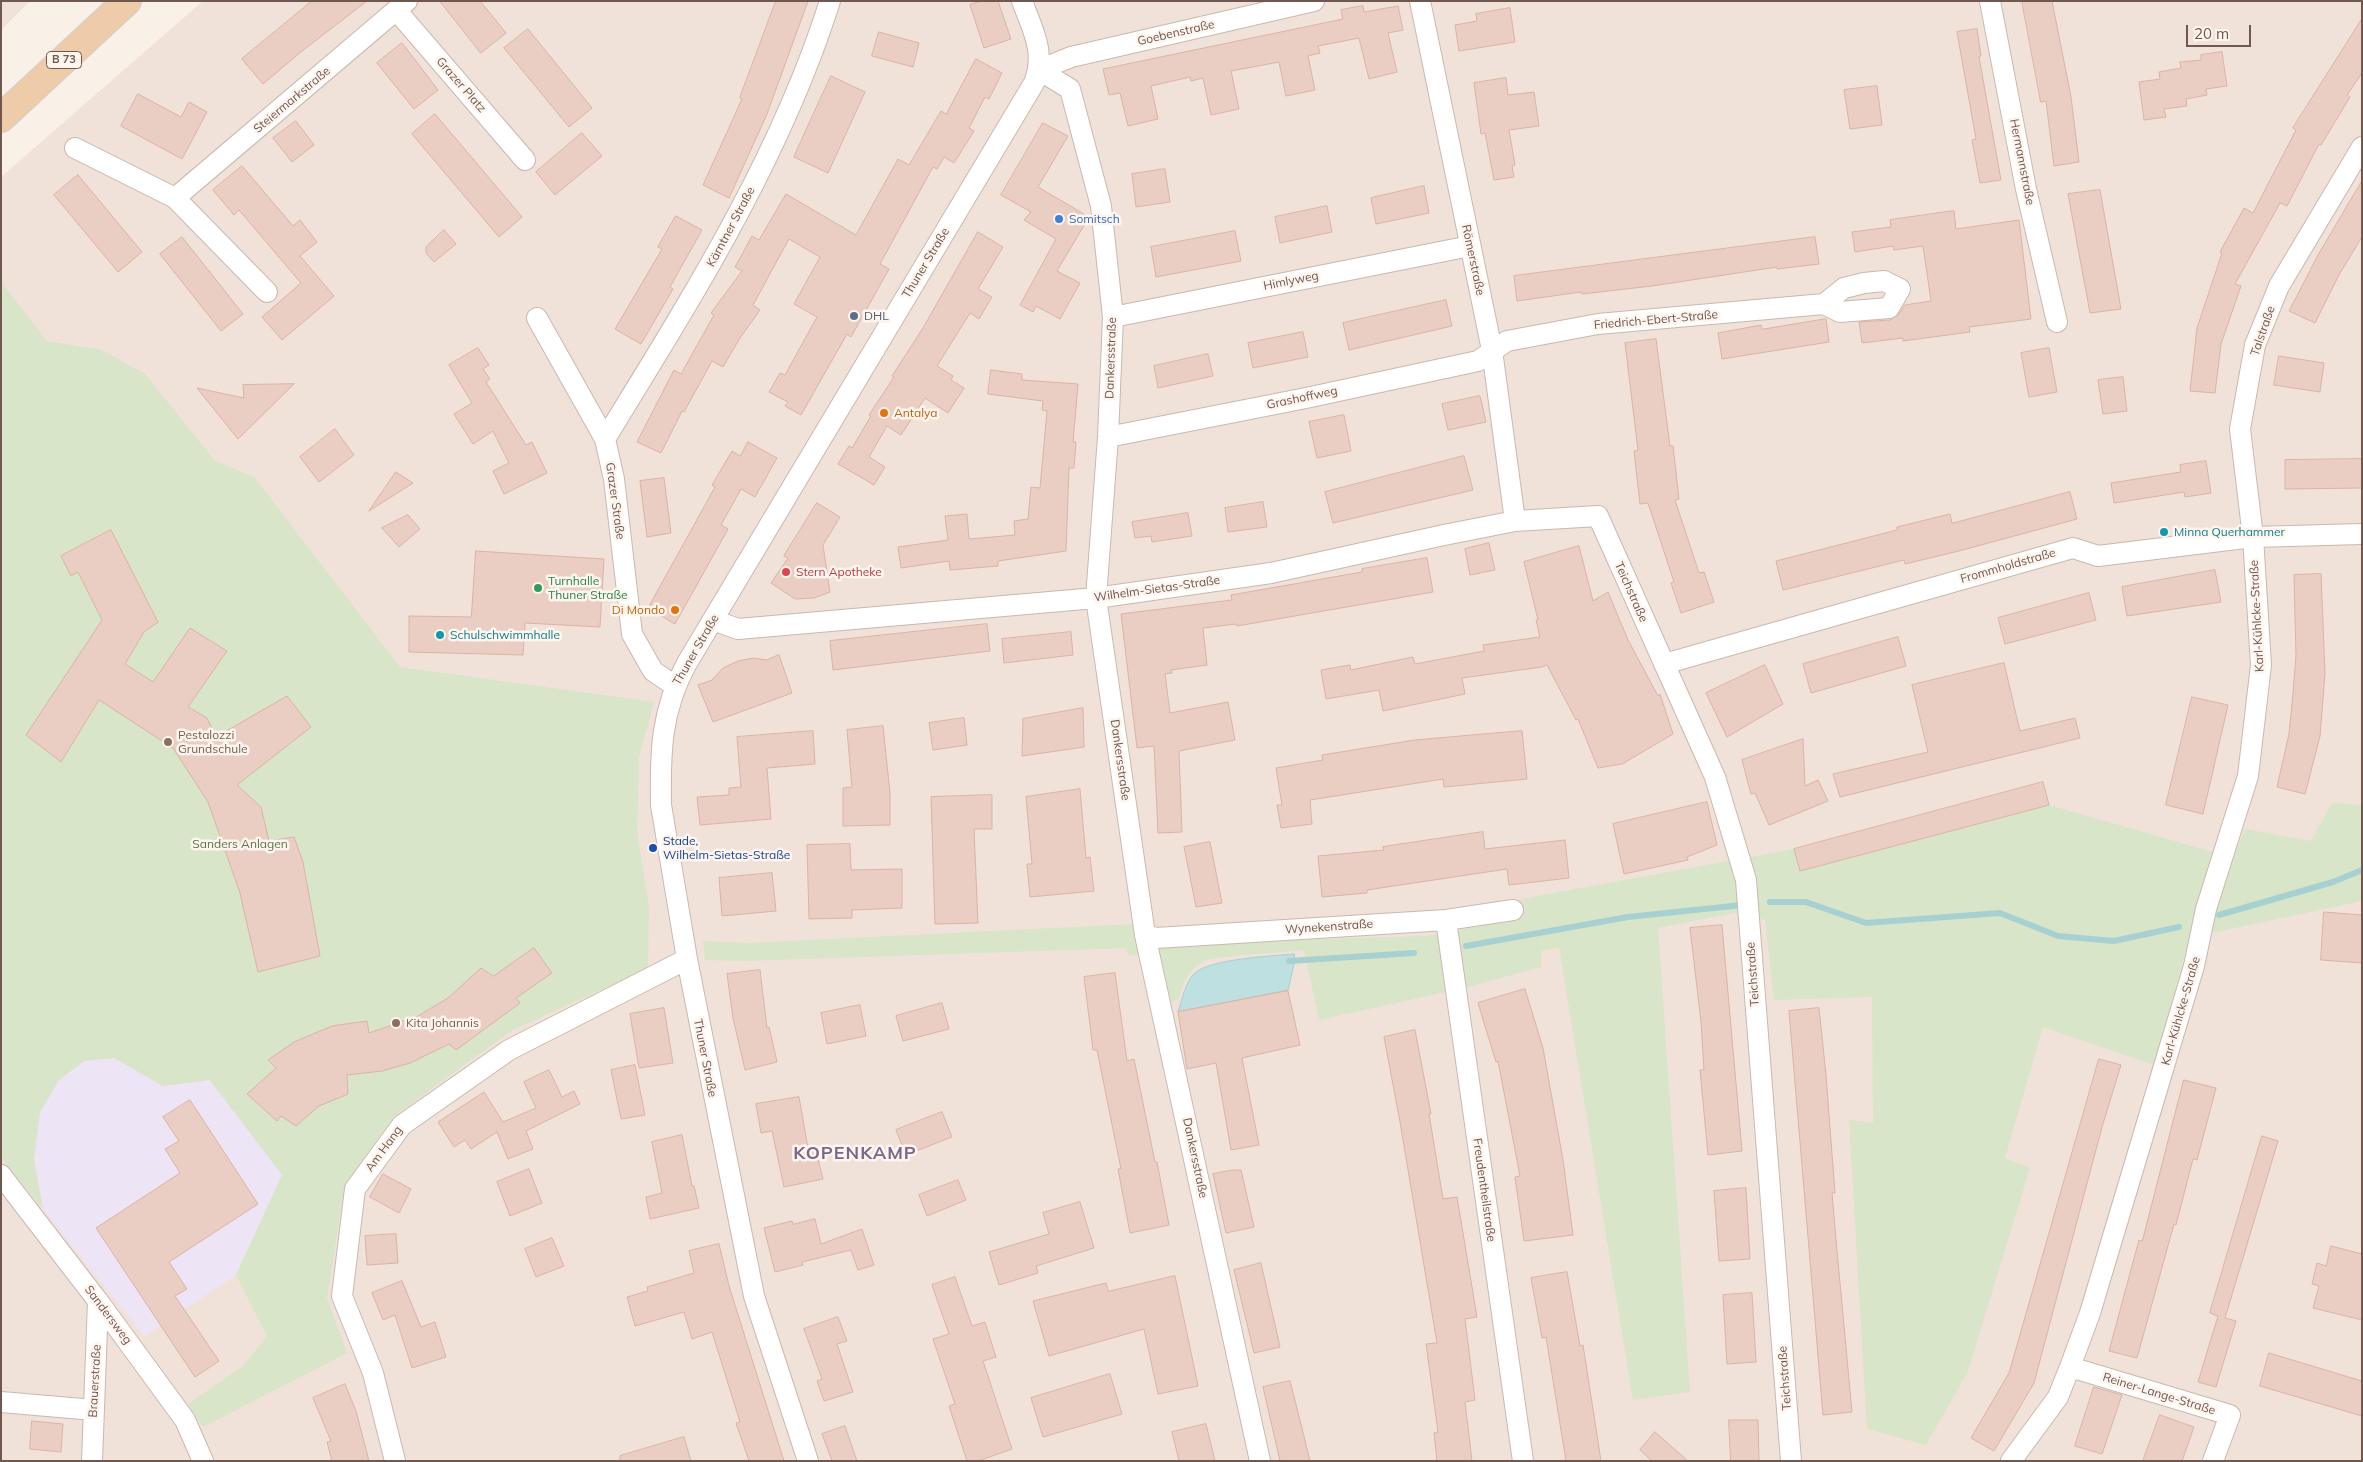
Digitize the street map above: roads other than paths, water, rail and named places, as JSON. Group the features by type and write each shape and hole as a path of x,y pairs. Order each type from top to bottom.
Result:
{"main road":[{"name":"B 73","path":"1,118 127,1"}],"street":[{"name":"Kärntner Straße","path":"605,439 708,271 771,150 816,46 830,1"},
{"name":"Thuner Straße","path":"808,1461 754,1296 687,959 661,805 660,762 664,721 675,686 713,620 1029,92 1039,70 1040,49 1022,1"},
{"name":"Goebenstraße","path":"1039,70 1071,57 1314,1"},
{"name":"Römerstraße","path":"1420,1 1492,350 1516,521"},
{"name":"Hermannstraße","path":"1990,1 2026,189 2058,322"},
{"name":"Grazer Platz","path":"402,6 525,160"},
{"name":"Steiermarkstraße","path":"175,198 402,6"},
{"name":"Dankersstraße","path":"1039,70 1070,89 1102,206 1113,317 1108,437 1096,598 1145,935 1260,1461"},
{"name":"Talstraße","path":"2253,536 2240,428 2255,345 2279,286 2362,147"},
{"path":"75,148 175,198 267,292"},
{"name":"Himlyweg","path":"1113,317 1470,246"},
{"name":"Friedrich-Ebert-Straße","path":"1492,350 1507,341 1598,324 1824,304"},
{"name":"Grazer Straße","path":"537,318 605,439 614,479 632,634 653,671 675,686"},
{"name":"Grashoffweg","path":"1108,437 1306,398 1478,361 1492,350"},
{"name":"Wilhelm-Sietas-Straße","path":"713,620 738,629 1096,598 1271,573 1444,534 1516,521 1598,516"},
{"name":"Teichstraße","path":"1598,516 1715,777 1746,880 1791,1461"},
{"name":"Frommholdstraße","path":"1664,664 2073,548 2098,556 2253,536 2362,534"},
{"name":"Karl-Kühlcke-Straße","path":"2010,1461 2058,1397 2090,1313 2168,1059 2194,966 2206,909 2248,776 2261,665 2253,536"},
{"name":"Wynekenstraße","path":"1145,935 1156,938 1446,920 1513,910"},
{"name":"Freudentheilstraße","path":"1446,920 1523,1461"},
{"name":"Am Hang","path":"395,1461 373,1373 342,1296 355,1189 402,1125 509,1050 687,959"},
{"name":"Sandersweg","path":"1,1175 98,1301 185,1420 204,1461"},
{"name":"Brauerstraße","path":"92,1461 98,1301"},
{"name":"Reiner-Lange-Straße","path":"2070,1368 2230,1416 2213,1461"},
{"path":"1,1402 94,1410"}],"water":[{"path":"1294,954 1295,960 1288,990 1178,1012 1189,981 1195,973 1203,968 1227,961"}],"waterway":[{"path":"2219,915 2333,882 2362,870"},
{"path":"1770,902 1806,902 1866,923 2000,913 2058,936 2114,941 2179,927"},
{"path":"1466,946 1628,917 1742,905"},
{"path":"1289,961 1414,953"}],"place":[{"name":"Somitsch","path":"1059,219"},
{"name":"DHL","path":"854,316"},
{"name":"Antalya","path":"884,413"},
{"name":"Minna Querhammer","path":"2164,532"},
{"name":"Stern Apotheke","path":"786,572"},
{"name":"Turnhalle Thuner Straße","path":"538,588"},
{"name":"Di Mondo","path":"675,610"},
{"name":"Schulschwimmhalle","path":"440,635"},
{"name":"Pestalozzi Grundschule","path":"168,742"},
{"name":"Stade, Wilhelm-Sietas-Straße","path":"653,848"},
{"name":"Kita Johannis","path":"396,1023"}],"district":[{"name":"KOPENKAMP","path":"855,1154"}],"park label":[{"name":"Sanders Anlagen","path":"240,844"}]}
